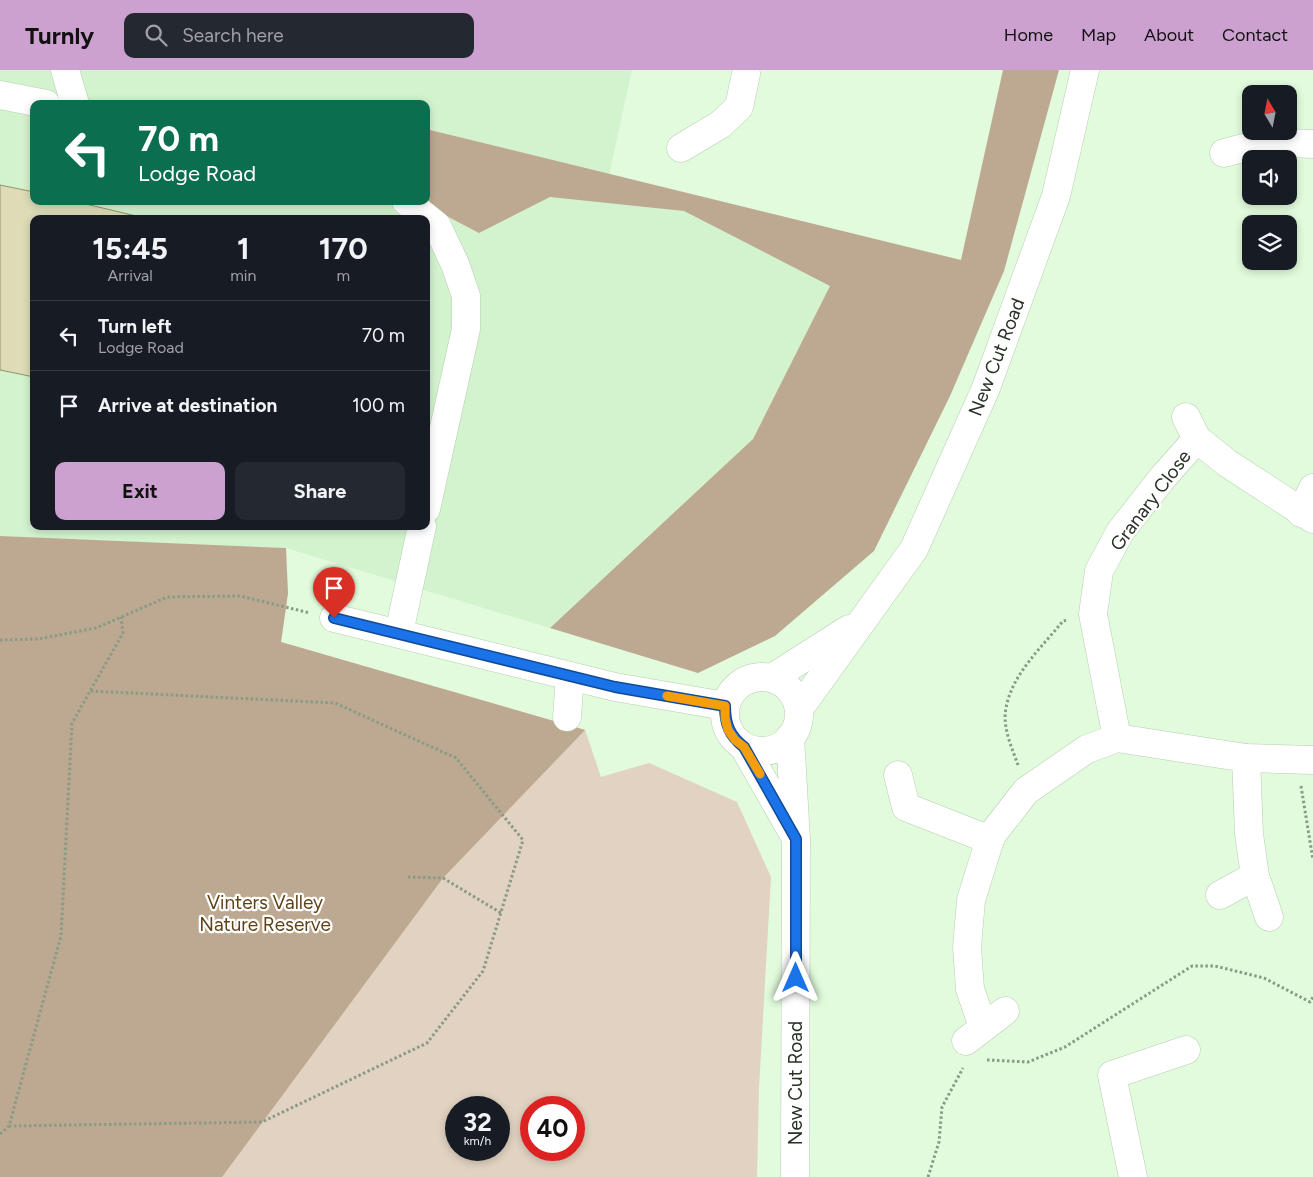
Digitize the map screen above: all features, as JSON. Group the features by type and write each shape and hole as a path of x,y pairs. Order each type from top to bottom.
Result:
{"street":[{"path":"65,70 73,100"},
{"name":"New Cut Road","path":"795,1177 796,839 790,737 799,719 799,709 914,549 986,388 1056,196 1085,70"},
{"path":"681,148 721,124 739,107 746,74"},
{"path":"0,95 30,101"},
{"path":"1224,153 1258,140"},
{"path":"1286,140 1313,144"},
{"path":"411,205 423,215"},
{"path":"430,220 437,226 455,264 466,296 466,329 430,491"},
{"name":"Granary Close","path":"1117,738 1101,663 1094,610 1099,571 1120,532 1164,476 1192,428 1227,463 1307,516 1313,488"},
{"path":"399,633 421,530"},
{"path":"334,618 615,687 725,706"},
{"name":"New Cut Road","path":"796,839 744,747 735,740 728,730 725,706 730,695 742,682 760,677 772,678 859,623"},
{"path":"567,716 570,676"},
{"path":"772,678 790,690 799,709"},
{"path":"744,747 756,750 769,750 781,746 790,737"},
{"path":"974,1047 967,947 972,900 990,840 1026,791 1087,749 1117,738 1246,758 1305,760"},
{"path":"1246,758 1249,834 1255,876 1270,917"},
{"path":"898,775 906,807 990,840"},
{"path":"1220,895 1255,876"},
{"path":"974,1047 1005,1011"},
{"path":"1133,1177 1112,1075 1186,1050"}],"path":[{"path":"0,640 38,639 96,628 167,597 240,596 334,618"},
{"path":"1032,787 1018,766 1007,734 1006,710 1013,686 1063,621 1094,610"},
{"path":"0,1134 10,1126 62,936 72,723 123,633 121,617"},
{"path":"10,1126 262,1122 427,1043 483,971 522,840 456,758 335,703 90,691"},
{"path":"1305,760 1313,860"},
{"path":"408,877 443,878 501,913"},
{"path":"974,1047 988,1060 1028,1062 1065,1047 1192,966 1215,966 1264,978 1310,1002 1313,997"},
{"path":"974,1047 988,1060"},
{"path":"928,1177 939,1142 942,1107 974,1047"}],"shaded area":[{"path":"0,70 632,70 609,175 430,130 430,100 30,100 30,205 430,205 430,134 684,211 830,286 753,439 550,628 286,548 0,536"}],"green space":[{"path":"1003,70 1059,70 1004,271 950,396 874,551 775,636 698,673 550,628 753,439 830,286 684,211 550,197 479,233 426,205 430,205 430,130 961,260"},
{"name":"Vinters Valley Nature Reserve","path":"0,536 286,548 288,593 281,642 585,730 443,878 222,1177 0,1177"},
{"name":"Vinters Valley Nature Reserve","path":"288,593 281,642 585,730 601,777 649,763 737,802 771,877 759,1088 757,1177 0,1177"}],"building":[{"path":"0,185 30,191 30,205 90,205 132,215 30,215 30,376 0,370"}],"slow traffic":[{"path":"667,696 725,706 728,730 735,740 744,747 760,774"}],"route":[{"path":"334,618 615,687 725,706 728,730 735,740 744,747 796,839 796,978"}]}
